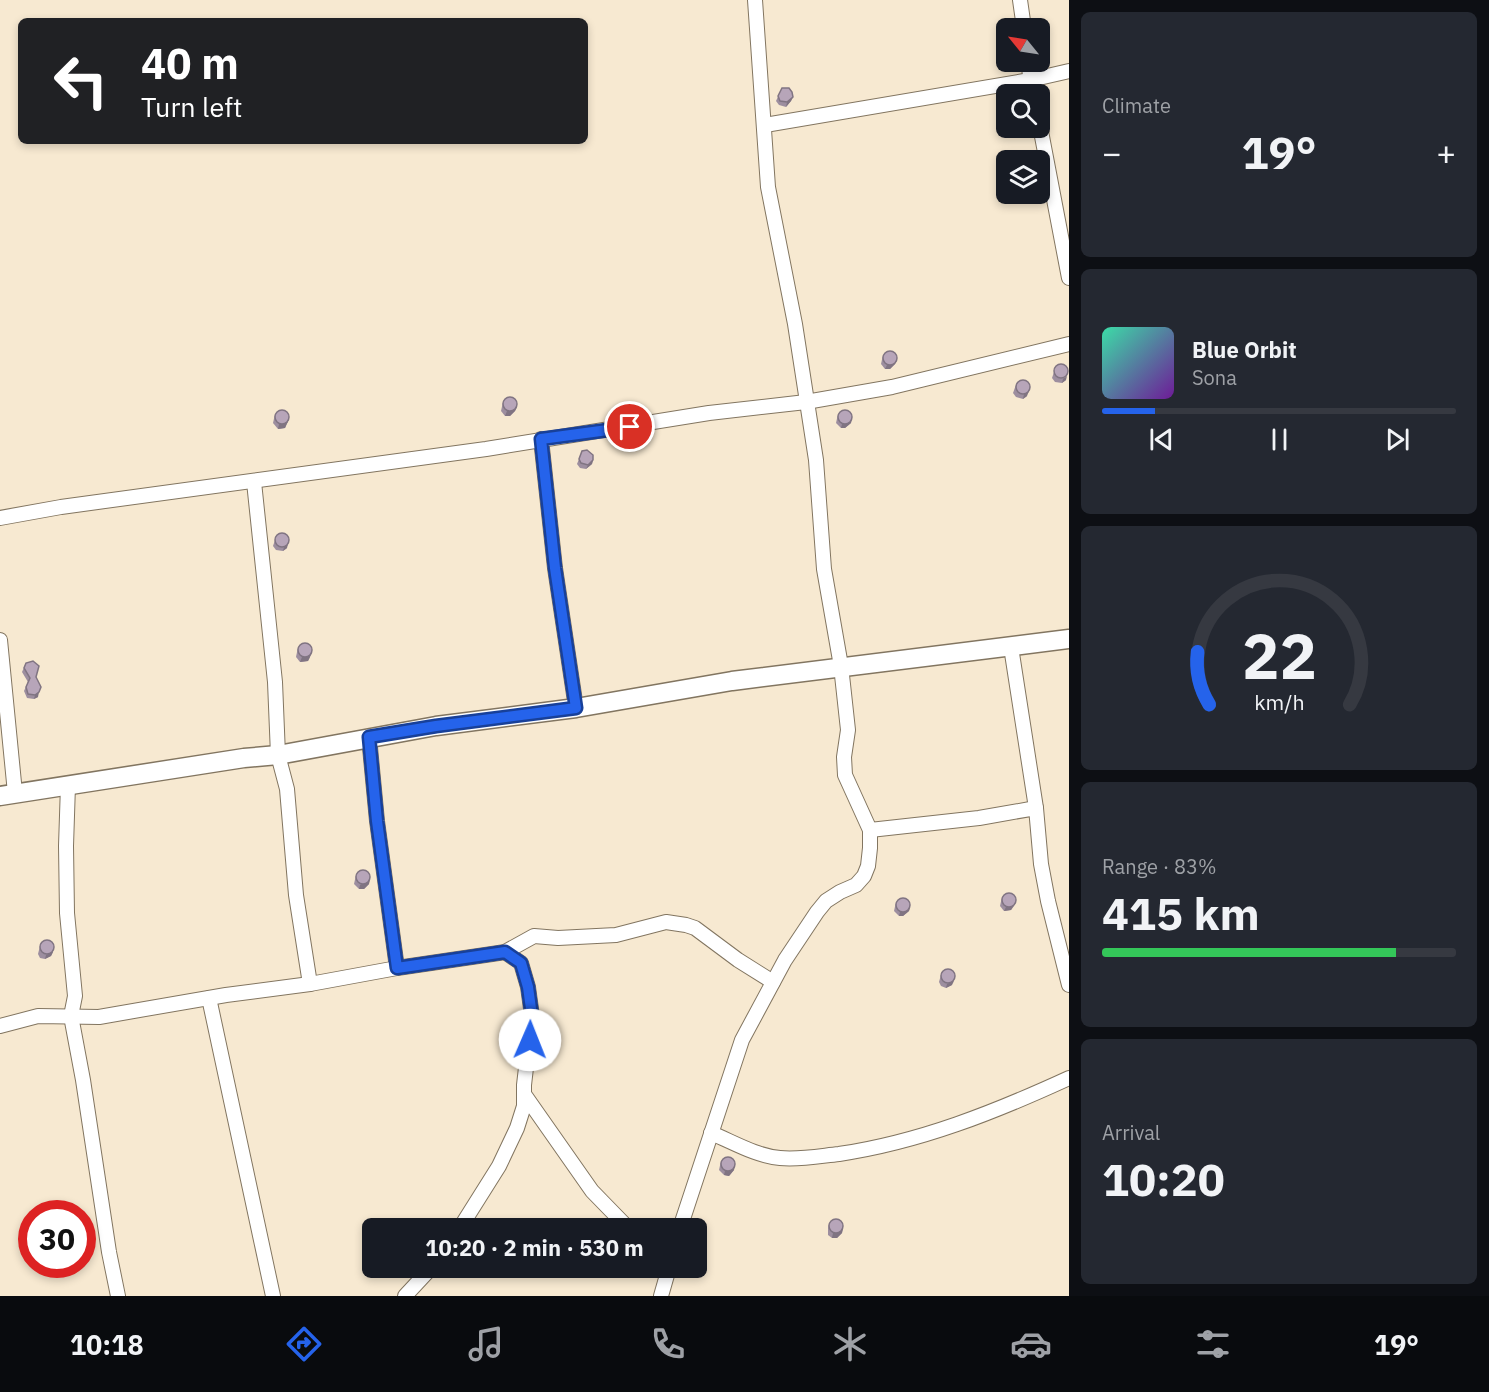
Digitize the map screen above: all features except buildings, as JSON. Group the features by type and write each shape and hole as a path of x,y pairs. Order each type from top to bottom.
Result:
{"street":[{"path":"683,1218 742,1040 797,942 826,902 856,885 864,876 868,866 870,830 845,775 844,757 848,730 841,666 824,569 816,460 795,324 768,187 755,0"},
{"path":"1020,0 1023,18"},
{"path":"765,125 1030,80 1069,71"},
{"path":"1029,72 1031,84"},
{"path":"1042,138 1069,278"},
{"path":"0,518 709,413 806,402 892,387 1069,344"},
{"path":"541,439 555,568 576,708"},
{"path":"254,482 275,682 278,755 287,789 296,895 310,984"},
{"path":"0,640 8,794 244,758 278,755 436,726 576,708 732,681 1069,639"},
{"path":"1011,647 1036,808 1041,864 1069,985"},
{"path":"369,737 377,821 397,968"},
{"path":"68,785 67,913 75,996 71,1016 118,1296"},
{"path":"870,830 979,818 1036,808"},
{"path":"0,1026 38,1016 99,1017 505,952 534,936 558,938 616,935 666,922 695,928 738,960 773,982"},
{"path":"466,1218 499,1166 517,1128 524,1106 532,1016 528,987 521,963 505,952"},
{"path":"209,998 273,1296"},
{"path":"711,1133 748,1150 779,1158 811,1158 872,1149 921,1137 981,1116 1069,1078"},
{"path":"524,1094 592,1191 618,1218"},
{"path":"405,1296 422,1278"},
{"path":"661,1296 665,1278"}],"route":[{"path":"530,1040 532,1016 528,987 521,963 505,952 397,968 377,821 369,737 576,708 555,568 541,439 630,427"}]}
